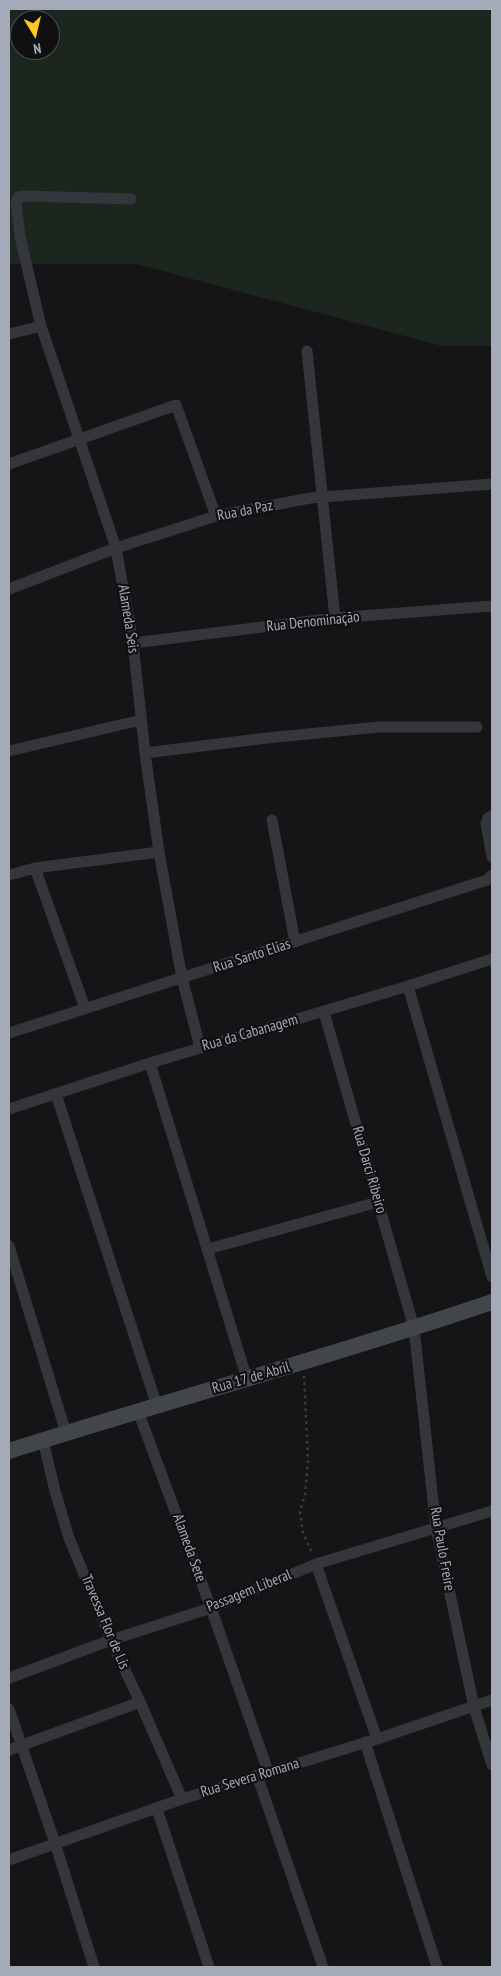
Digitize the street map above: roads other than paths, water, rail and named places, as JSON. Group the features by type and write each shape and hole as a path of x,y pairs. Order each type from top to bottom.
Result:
{"street":[{"name":"Alameda Seis","path":"131,199 24,196 18,197 16,202 20,237 41,326 116,548 133,643 145,753 159,852 182,978 200,1047"},
{"path":"9,334 41,326"},
{"path":"307,351 335,618"},
{"path":"9,464 176,405 216,516"},
{"name":"Rua da Paz","path":"9,589 116,548 216,516 310,498 492,484"},
{"name":"Rua Denominação","path":"133,643 335,618 492,606"},
{"path":"9,751 141,720"},
{"path":"145,753 379,727 477,727"},
{"path":"492,816 488,818 486,823 492,857"},
{"path":"272,820 295,942"},
{"path":"9,875 35,868 159,852"},
{"path":"35,868 85,1008"},
{"name":"Rua Santo Elias","path":"9,1032 487,880 492,875"},
{"name":"Rua da Cabanagem","path":"9,1109 200,1047 324,1012 492,959"},
{"path":"408,986 492,1278"},
{"name":"Rua Darci Ribeiro","path":"324,1012 414,1328"},
{"path":"150,1063 246,1379"},
{"path":"56,1094 157,1406"},
{"path":"208,1249 378,1202"},
{"path":"9,1246 66,1433"},
{"name":"Rua 17 de Abril","path":"9,1451 304,1362 492,1302"},
{"name":"Rua Paulo Freire","path":"414,1328 436,1528 474,1707 492,1765"},
{"name":"Alameda Sete","path":"138,1411 211,1608 323,1967"},
{"name":"Travessa Flor de Lis","path":"43,1440 55,1491 70,1538 111,1640 182,1799"},
{"name":"Passagem Liberal","path":"9,1678 111,1640 211,1608 316,1564 492,1511"},
{"path":"316,1564 377,1739"},
{"name":"Rua Severa Romana","path":"9,1860 182,1799 377,1739 492,1700"},
{"path":"9,1750 140,1702"},
{"path":"9,1709 55,1843 94,1967"},
{"path":"365,1742 436,1967"},
{"path":"157,1809 209,1967"}]}
